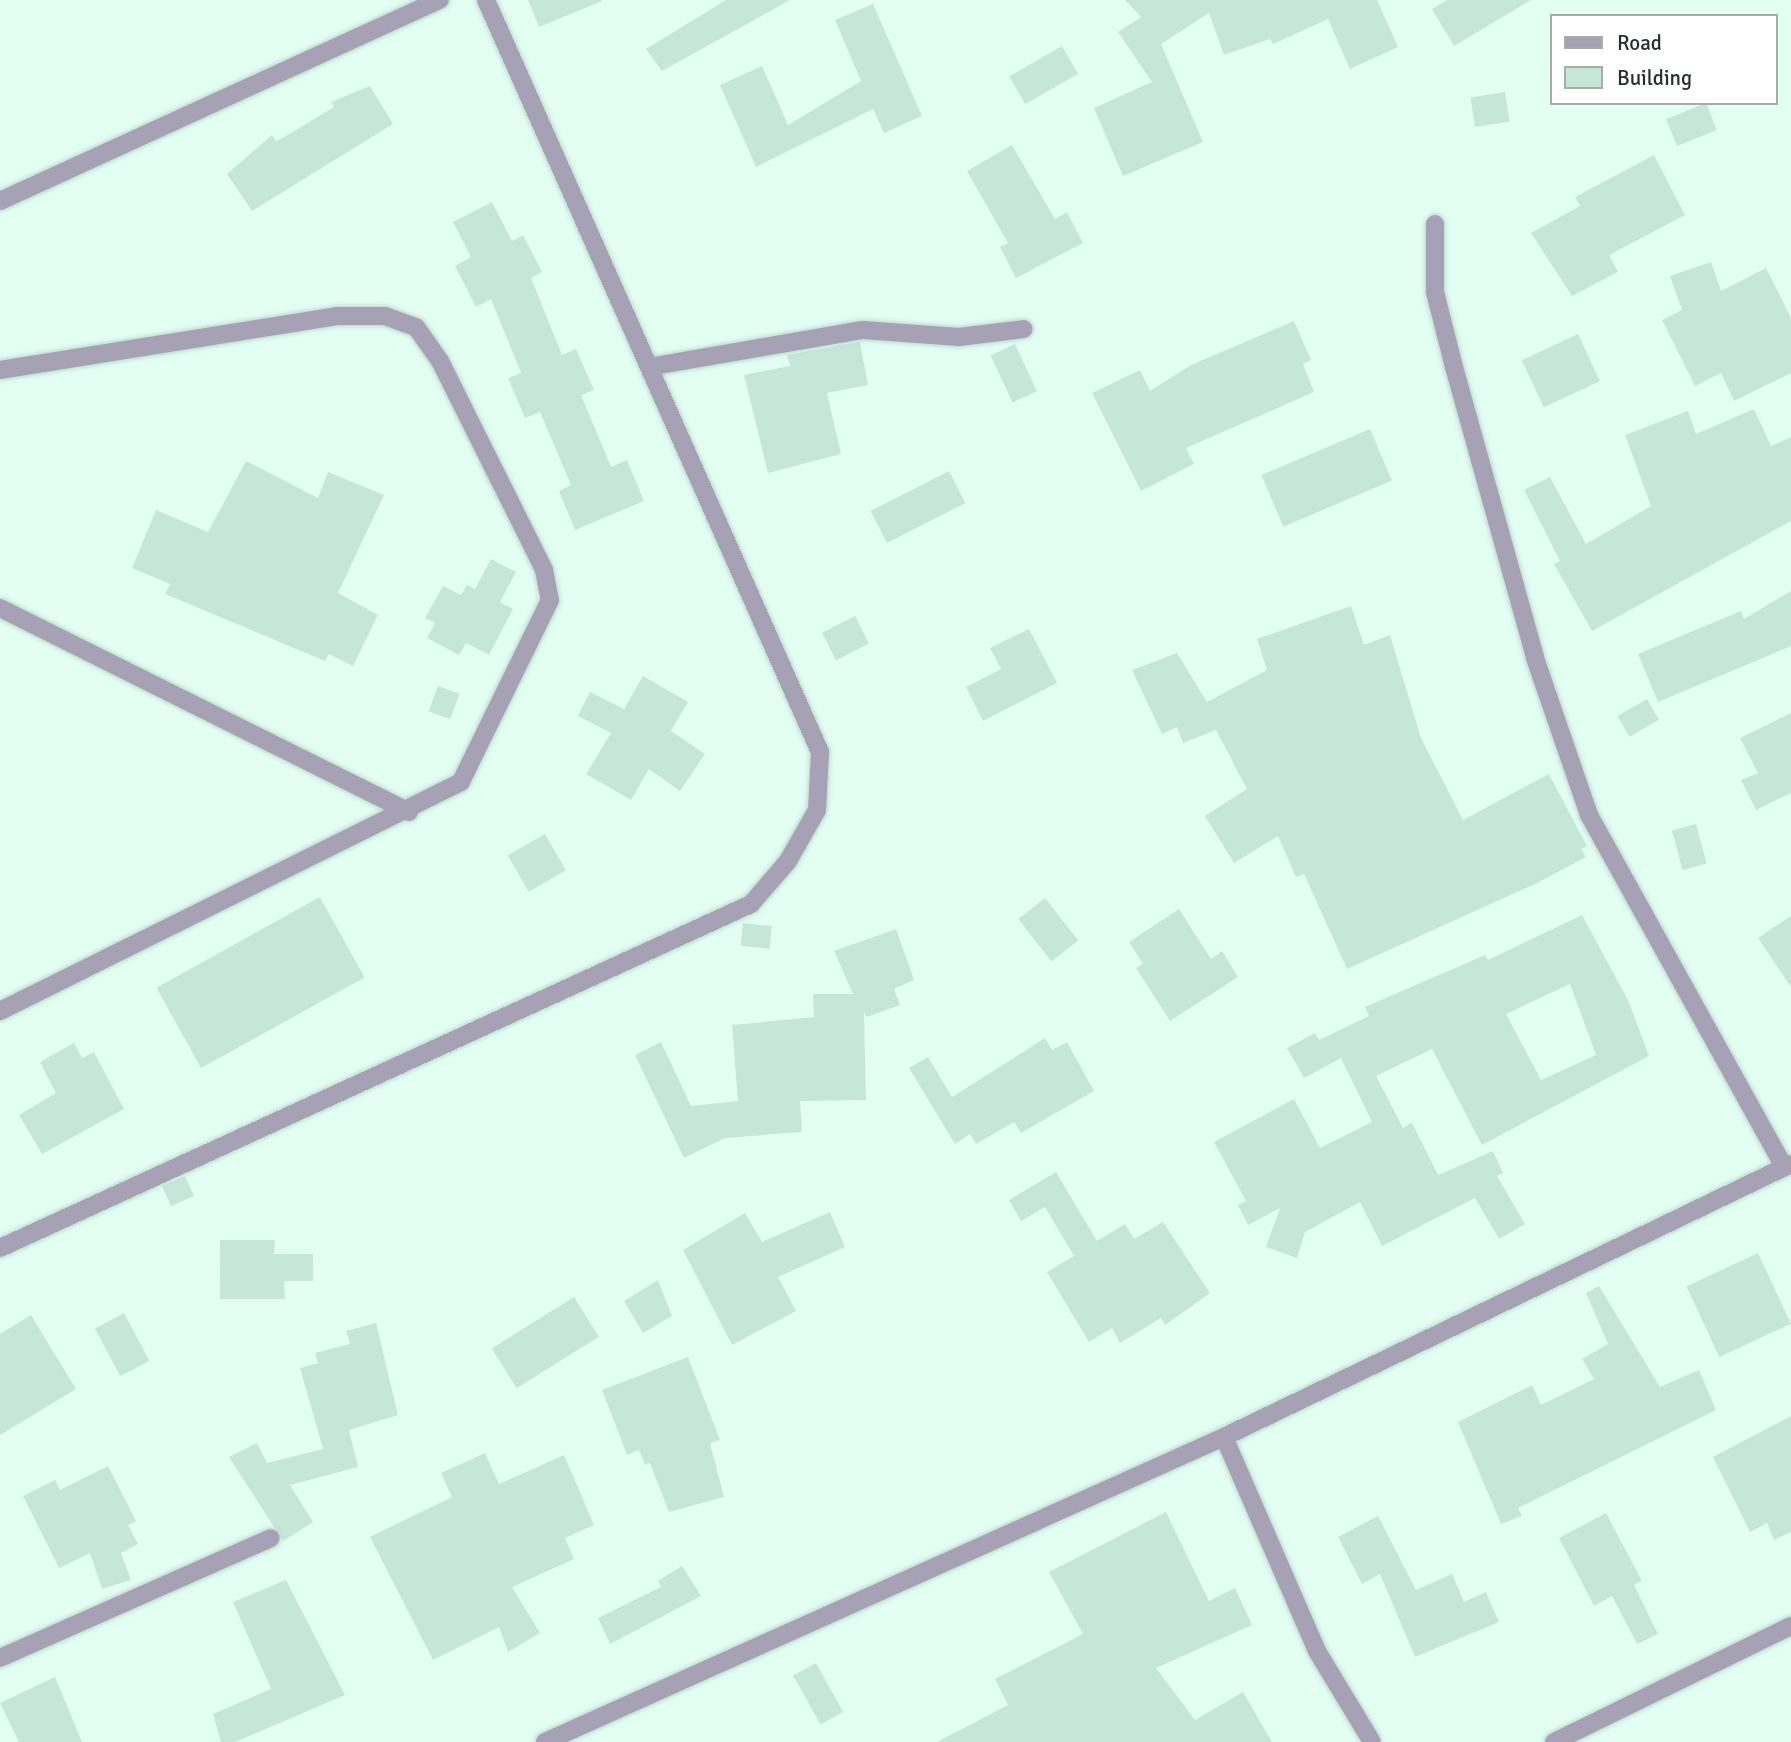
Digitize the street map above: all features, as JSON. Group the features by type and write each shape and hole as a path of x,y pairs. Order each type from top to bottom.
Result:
{"street":[{"path":"0,201 440,0"},
{"path":"0,1248 751,904 788,861 817,810 820,752 654,366 486,0"},
{"path":"545,1742 1224,1437 1787,1165 1589,815 1535,658 1454,367 1435,292 1435,224"},
{"path":"0,370 337,316 385,316 416,327 440,361 544,570 550,600 461,782 409,812 0,1011"},
{"path":"654,366 863,330 959,337 1024,329"},
{"path":"0,608 409,812"},
{"path":"1224,1437 1317,1651 1372,1742"},
{"path":"0,1658 271,1538"},
{"path":"1554,1742 1791,1626"}],"building":[{"path":"528,0 602,0 602,1 539,27"},
{"path":"726,0 790,0 662,71 646,49"},
{"path":"1125,0 1377,0 1398,47 1350,69 1328,19 1273,44 1270,39 1224,55 1209,13 1161,44 1203,142 1123,176 1094,108 1152,82 1118,32 1141,17"},
{"path":"1447,0 1531,0 1454,46 1432,9"},
{"path":"873,4 922,116 884,133 873,109 756,167 720,85 762,66 788,125 861,81 835,20"},
{"path":"1062,46 1078,74 1025,104 1009,76"},
{"path":"370,86 393,124 252,211 227,174 272,135 276,141 286,136 334,107 331,102"},
{"path":"1505,92 1510,122 1475,127 1470,97"},
{"path":"1707,105 1717,130 1677,146 1666,119"},
{"path":"1012,145 1055,219 1067,212 1083,243 1016,278 1000,247 1008,243 967,171"},
{"path":"1654,155 1685,215 1609,255 1618,272 1572,296 1531,233 1580,206 1575,197"},
{"path":"492,202 512,241 523,235 542,272 531,278 562,355 576,349 594,390 581,395 611,467 627,460 644,501 575,530 559,491 571,485 540,412 525,418 508,378 521,373 491,299 476,307 455,266 471,257 453,222"},
{"path":"1711,262 1721,291 1766,268 1791,318 1791,373 1734,401 1721,373 1695,386 1662,320 1682,310 1670,276"},
{"path":"1294,321 1311,360 1303,364 1314,392 1186,448 1194,464 1141,491 1092,393 1140,370 1150,391 1191,365"},
{"path":"1578,334 1600,381 1544,407 1522,360"},
{"path":"860,342 868,385 827,393 841,454 768,473 744,375 790,366 787,355"},
{"path":"1015,344 1037,391 1013,403 991,355"},
{"path":"1754,409 1771,446 1791,437 1791,521 1592,631 1554,564 1560,561 1524,490 1550,477 1586,544 1651,506 1625,435 1688,411 1696,434"},
{"path":"1370,429 1392,481 1283,527 1261,475"},
{"path":"246,461 318,498 328,472 384,495 338,593 378,615 353,666 329,654 325,661 165,594 170,584 132,568 156,510 208,532"},
{"path":"949,471 965,503 887,543 871,511"},
{"path":"491,559 516,572 500,602 513,609 489,655 466,643 459,655 427,638 435,623 425,618 443,586 461,595 467,585 475,589"},
{"path":"1791,591 1791,646 1658,702 1638,654 1741,611 1744,619"},
{"path":"1351,606 1364,645 1390,635 1421,738 1463,820 1549,774 1587,846 1581,849 1586,857 1537,883 1347,969 1304,874 1296,877 1278,836 1234,863 1205,816 1247,789 1216,730 1183,743 1177,727 1162,734 1132,670 1177,653 1207,702 1267,670 1257,639"},
{"path":"855,616 869,644 836,660 822,633"},
{"path":"1029,629 1057,683 983,721 966,687 1001,669 990,648"},
{"path":"643,676 688,702 671,731 705,754 680,791 649,769 631,800 586,774 611,733 578,716 590,692 624,709"},
{"path":"438,686 460,694 450,719 429,711"},
{"path":"1647,699 1659,720 1630,737 1618,716"},
{"path":"1791,713 1791,793 1756,810 1741,780 1758,773 1740,738"},
{"path":"1696,824 1707,864 1682,870 1672,830"},
{"path":"545,834 566,870 529,892 508,856"},
{"path":"320,897 365,977 201,1068 156,988"},
{"path":"1045,898 1078,941 1051,961 1018,919"},
{"path":"1179,909 1211,959 1222,951 1238,977 1170,1021 1136,968 1143,964 1129,942"},
{"path":"1582,915 1628,1000 1649,1056 1482,1145 1432,1049 1376,1076 1403,1128 1412,1123 1438,1175 1493,1151 1503,1173 1497,1176 1525,1224 1499,1239 1475,1198 1382,1246 1360,1202 1305,1232 1297,1258 1266,1247 1280,1208 1248,1225 1238,1205 1246,1201 1214,1142 1294,1099 1320,1148 1372,1122 1341,1058 1304,1078 1287,1048 1315,1033 1319,1040 1369,1016 1365,1007 1485,955 1488,960","holes":["1570,984 1596,1055 1541,1080 1506,1014"]},
{"path":"1791,916 1791,987 1758,938"},
{"path":"743,923 772,926 769,949 741,946"},
{"path":"896,929 914,980 894,989 900,1005 867,1017 864,1012 866,1100 800,1101 802,1132 725,1138 684,1158 635,1055 661,1042 691,1106 738,1101 732,1025 814,1017 813,994 853,994 834,951"},
{"path":"1045,1038 1052,1050 1067,1042 1094,1091 1021,1133 1014,1122 976,1144 970,1134 955,1144 909,1068 928,1057 952,1097"},
{"path":"74,1043 82,1058 94,1052 124,1109 42,1154 19,1115 56,1093 40,1062"},
{"path":"1056,1172 1097,1241 1125,1224 1134,1239 1163,1222 1210,1293 1165,1325 1161,1318 1120,1343 1112,1328 1089,1342 1047,1272 1074,1256 1045,1207 1021,1221 1009,1200"},
{"path":"185,1176 194,1196 171,1206 162,1186"},
{"path":"830,1212 845,1247 778,1277 796,1311 732,1345 683,1250 745,1213 762,1242"},
{"path":"220,1240 275,1240 274,1254 313,1254 313,1281 284,1281 285,1299 220,1299"},
{"path":"1758,1253 1791,1324 1719,1357 1686,1286"},
{"path":"658,1280 672,1316 643,1333 624,1301"},
{"path":"1599,1286 1660,1387 1699,1370 1716,1410 1518,1508 1522,1516 1501,1524 1458,1422 1532,1385 1541,1405 1594,1379 1582,1359 1608,1344 1586,1293"},
{"path":"574,1297 599,1337 517,1388 492,1348"},
{"path":"124,1313 149,1361 120,1376 95,1328"},
{"path":"31,1315 76,1389 0,1435 0,1334"},
{"path":"376,1323 398,1415 349,1430 358,1467 290,1485 313,1522 283,1541 229,1457 257,1443 267,1463 323,1449 300,1368 318,1363 315,1353 350,1344 346,1331"},
{"path":"688,1357 720,1440 710,1443 724,1497 669,1512 650,1463 645,1465 639,1450 627,1455 602,1390"},
{"path":"1791,1416 1791,1532 1774,1540 1767,1523 1750,1532 1713,1457"},
{"path":"485,1453 499,1484 564,1455 594,1525 565,1538 574,1559 512,1587 540,1633 508,1652 499,1627 433,1660 370,1537 452,1497 441,1473"},
{"path":"108,1466 136,1521 128,1525 138,1544 121,1553 131,1580 102,1589 90,1553 59,1568 23,1496 55,1480 60,1490"},
{"path":"1166,1512 1209,1601 1235,1588 1252,1625 1156,1668 1195,1720 1243,1692 1272,1742 937,1742 1008,1705 995,1679 1083,1634 1049,1572"},
{"path":"1606,1513 1642,1581 1634,1585 1658,1634 1637,1644 1612,1596 1594,1606 1559,1538"},
{"path":"1378,1516 1416,1590 1452,1574 1464,1602 1486,1592 1499,1622 1415,1657 1380,1574 1362,1584 1338,1537"},
{"path":"682,1566 701,1596 610,1644 598,1618 661,1587 658,1581"},
{"path":"286,1580 345,1695 235,1742 221,1742 213,1714 271,1689 233,1602"},
{"path":"816,1663 843,1712 820,1725 793,1676"},
{"path":"55,1677 82,1742 19,1742 0,1703"}]}
